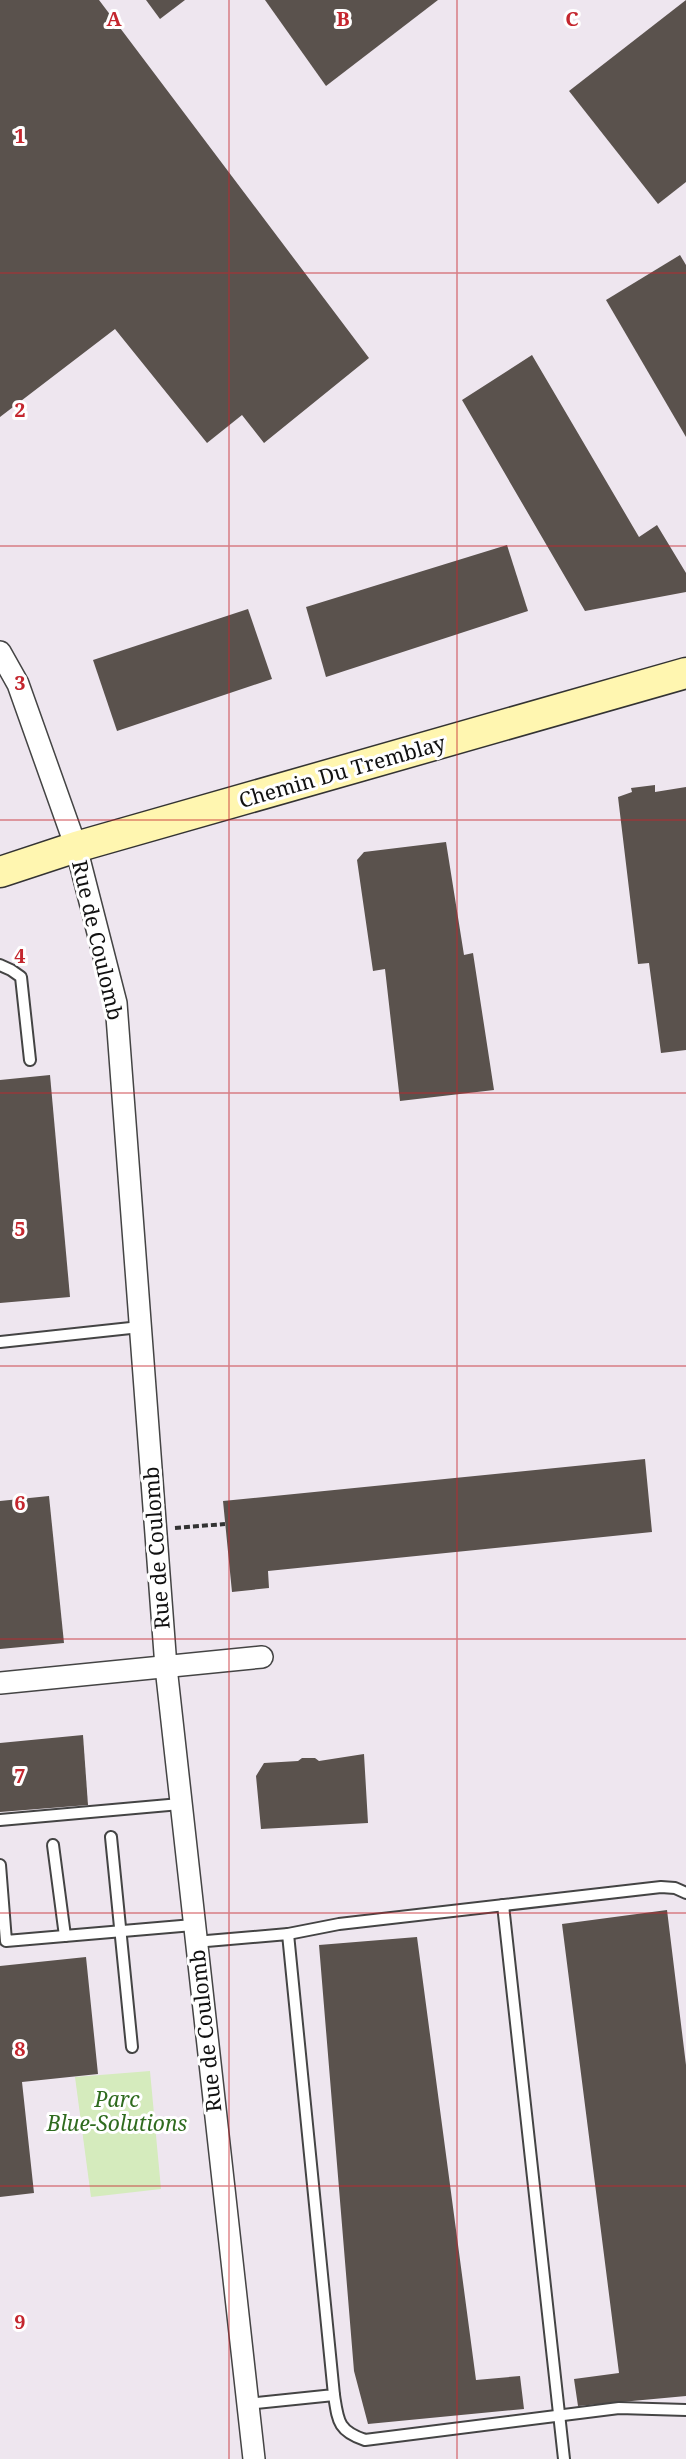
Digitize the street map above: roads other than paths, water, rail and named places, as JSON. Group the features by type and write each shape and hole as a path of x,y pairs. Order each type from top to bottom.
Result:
{"street":[{"name":"Rue de Coulomb","path":"0,652 18,684 76,847 116,1003 166,1667 254,2459"},
{"name":"Chemin Du Tremblay","path":"0,872 76,847 686,673"},
{"path":"0,1683 262,1657"}],"lane":[{"path":"0,965 21,977 30,1060"},
{"path":"0,1342 140,1327"},
{"path":"0,1820 180,1804"},
{"path":"111,1837 132,2046"},
{"path":"53,1845 65,1936"},
{"path":"0,1865 6,1941 122,1931 288,1934 339,1924 661,1887 675,1888 686,1893"},
{"path":"503,1905 564,2459"},
{"path":"288,1934 334,2395 340,2424 346,2432 365,2440 619,2408 686,2410"},
{"path":"247,2404 334,2395"}],"park label":[{"name":"Parc Blue-Solutions","path":"117,2111"}]}
